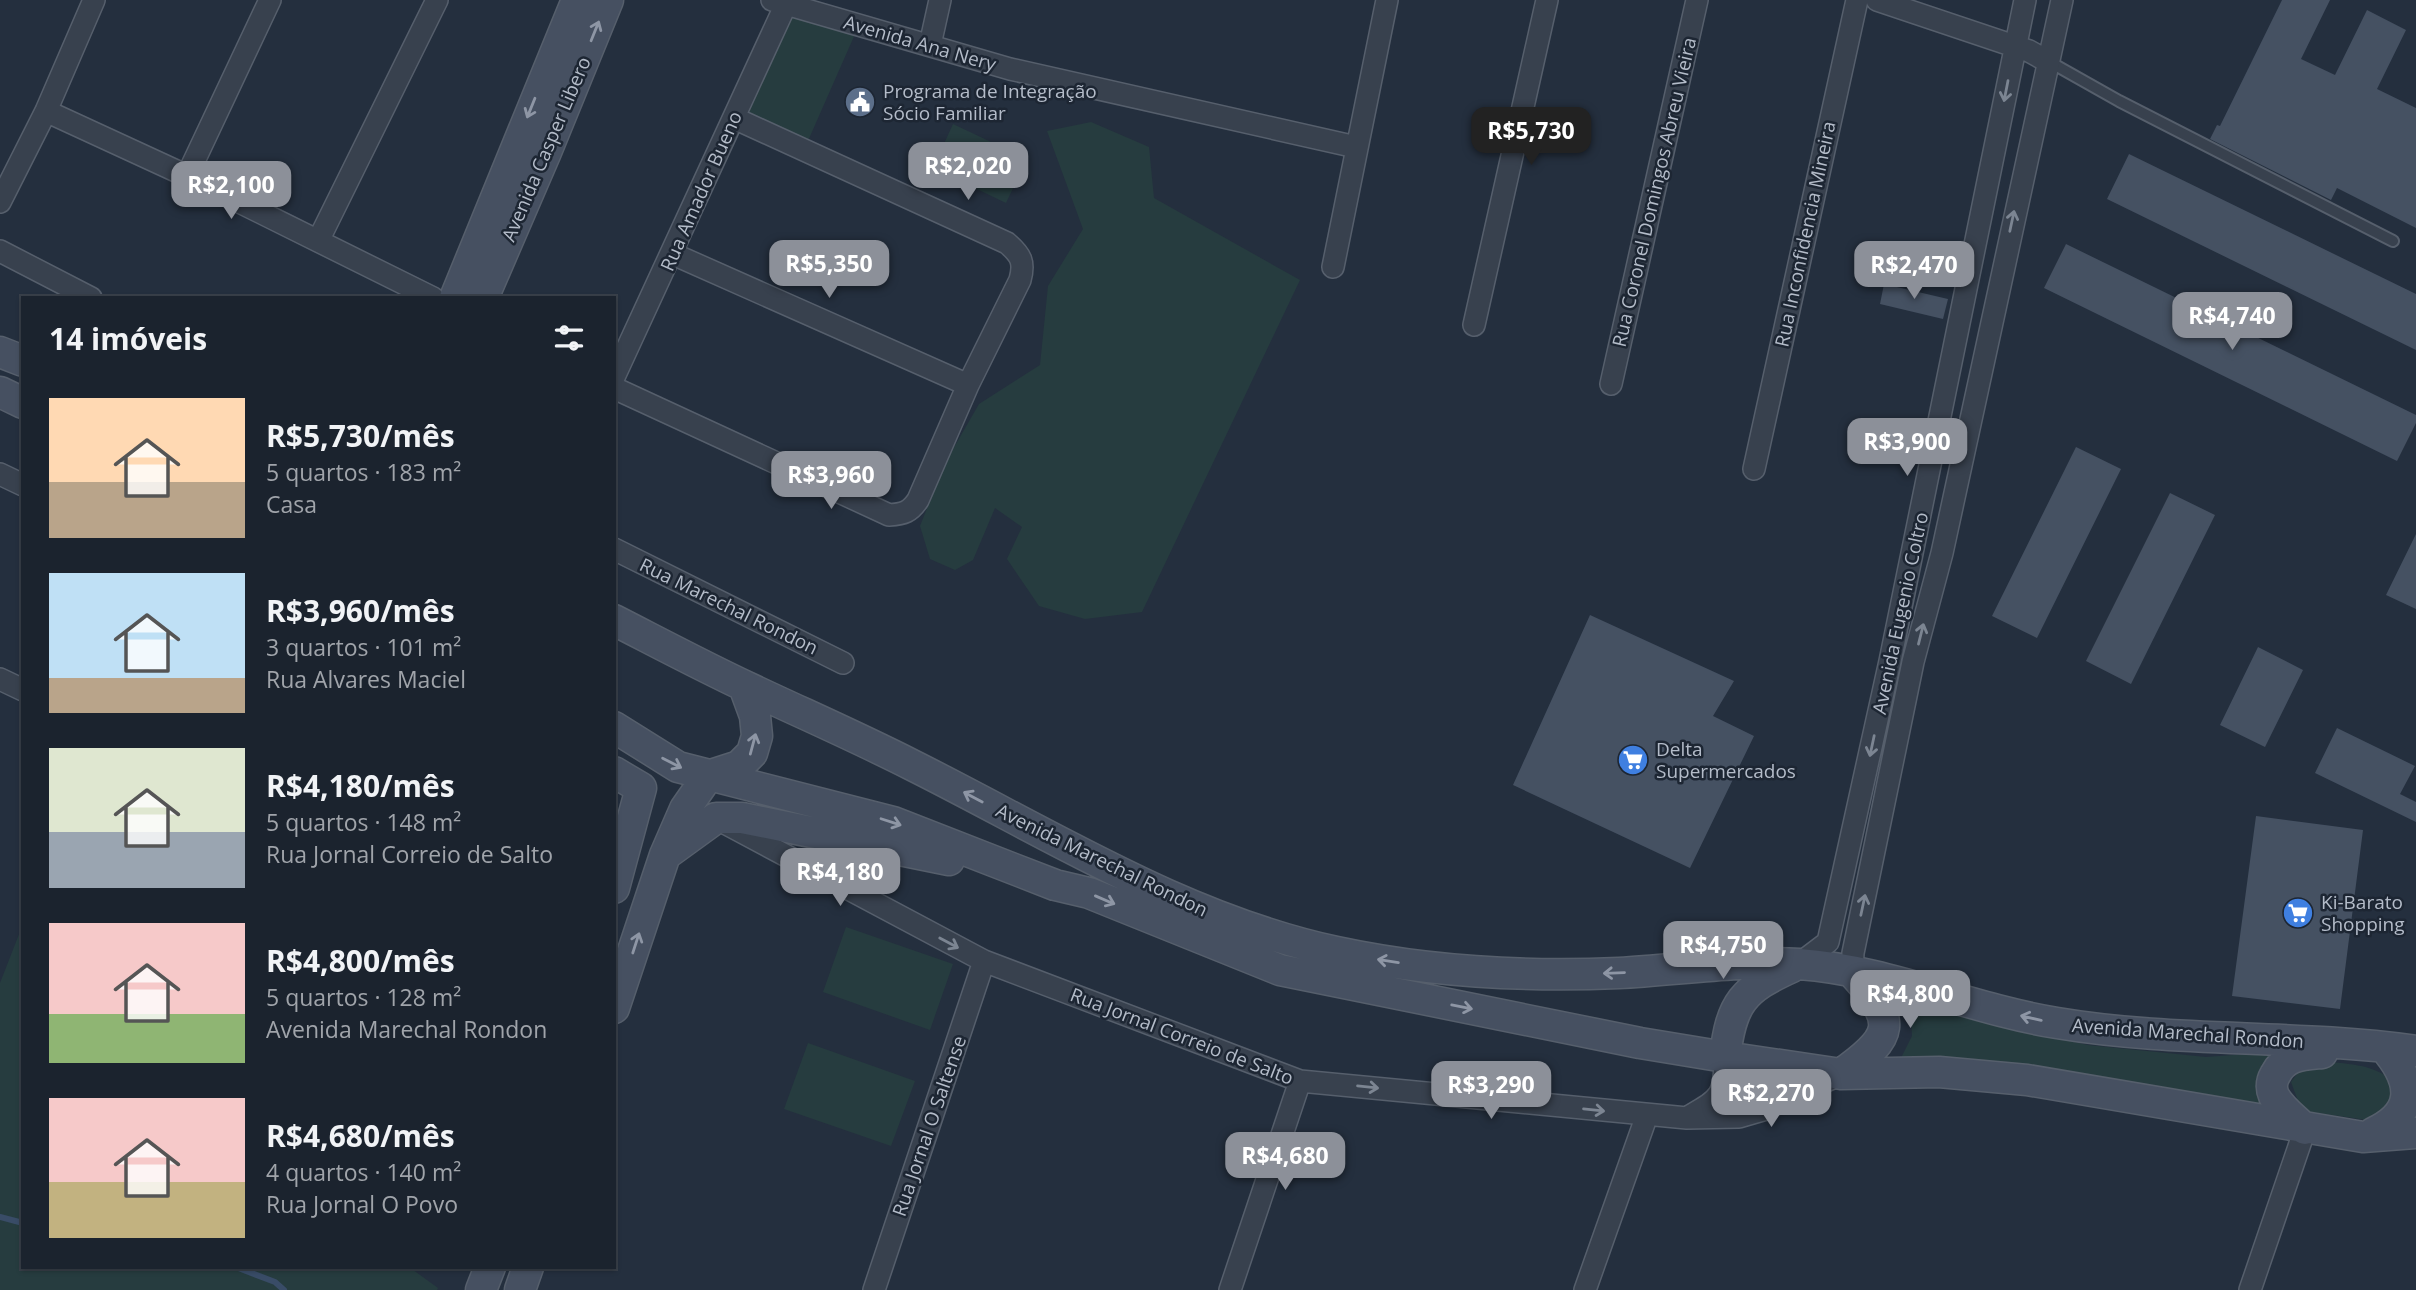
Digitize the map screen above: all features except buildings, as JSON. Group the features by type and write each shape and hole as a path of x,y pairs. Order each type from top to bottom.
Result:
{"main road":[{"name":"Avenida Casper Libero","path":"456,296 577,0"},
{"name":"Avenida Casper Libero","path":"484,296 547,152 608,0"},
{"path":"0,352 21,360"},
{"path":"0,392 21,402"},
{"name":"Avenida Marechal Rondon","path":"616,621 744,686 912,765 1066,846 1180,901 1275,937 1346,954 1503,975 1614,973 1732,965 1799,964 1852,972 2055,1023 2144,1034 2373,1046 2416,1051"},
{"path":"616,1002 665,855 685,809 708,776 739,766 752,753 757,736 755,716 744,686"},
{"name":"Avenida Marechal Rondon","path":"616,728 678,767 893,822 1055,885 1089,893 1280,970 1640,1043 1840,1074 1939,1072 2026,1080 2363,1137 2416,1133"},
{"path":"616,773 641,788 616,881"},
{"path":"665,855 716,818 742,818 809,829 1055,885"},
{"path":"1725,1057 1728,1030 1735,1009 1747,992 1763,980 1799,964"},
{"path":"1840,1074 1871,1052 1882,1039 1885,1027 1873,995 1852,972"},
{"path":"1735,1009 1749,1041 1769,1063"},
{"path":"2305,1129 2273,1093 2272,1081 2279,1066 2297,1055 2353,1051 2373,1046 2407,1074 2412,1086 2411,1103 2391,1127 2363,1137"},
{"path":"481,1290 488,1269"},
{"path":"520,1290 527,1269"}],"street":[{"path":"0,202 46,111 94,0"},
{"path":"187,176 270,0"},
{"path":"318,241 437,0"},
{"path":"930,46 940,0"},
{"path":"1333,267 1387,0"},
{"path":"1474,325 1547,0"},
{"name":"Rua Coronel Domingos Abreu Vieira","path":"1611,384 1697,0"},
{"name":"Rua Inconfidencia Mineira","path":"1754,469 1857,0"},
{"path":"1877,0 2015,46 2047,61"},
{"name":"Avenida Eugenio Coltro","path":"1799,964 1828,942 1890,661 2025,0"},
{"name":"Avenida Eugenio Coltro","path":"1852,972 1853,953 1913,662 1942,553 2062,0"},
{"name":"Avenida Ana Nery","path":"779,2 1010,69 1356,147"},
{"name":"Rua Amador Bueno","path":"616,373 734,118 779,2"},
{"path":"46,111 187,176 429,296"},
{"path":"616,389 889,515 911,511 1020,279 1024,266 1020,254 1007,243 734,118"},
{"path":"0,251 87,296"},
{"path":"673,254 968,385"},
{"path":"1953,359 1981,365"},
{"path":"0,474 21,484"},
{"name":"Rua Marechal Rondon","path":"616,551 843,663"},
{"path":"1890,661 1913,662"},
{"path":"0,679 21,689"},
{"name":"Rua Jornal Correio de Salto","path":"716,818 984,961 1300,1081 1687,1118 1739,1117 1763,1110 1840,1074"},
{"name":"Rua Jornal O Saltense","path":"874,1290 984,961"},
{"path":"1687,1118 1718,1100 1724,1085 1725,1057"},
{"path":"1230,1290 1300,1081"},
{"path":"1585,1290 1647,1115"},
{"path":"2250,1290 2305,1129"}],"lane":[{"path":"2047,61 2235,162 2393,241"}],"green space":[{"path":"786,4 859,25 804,150 734,118"},
{"path":"1091,122 1149,147 1154,198 1300,280 1142,612 1085,619 1039,606 1007,559 1022,527 995,508 973,560 955,570 930,559 920,526 945,463 979,404 1040,365 1048,286 1083,229 1047,131"},
{"path":"953,124 1027,159 1006,203 933,168"},
{"path":"846,927 953,964 930,1030 823,992"},
{"path":"21,929 21,1269 412,1269 438,1288 437,1290 0,1290 0,983"},
{"path":"1910,1004 2088,1045 2206,1057 2273,1052 2264,1105 1899,1062 1912,1036"},
{"path":"808,1043 915,1081 891,1146 784,1109"},
{"path":"2319,1061 2358,1065 2385,1075 2393,1081 2396,1102 2374,1121 2301,1109 2291,1082 2303,1066"}],"waterway":[{"path":"0,1217 21,1222"},
{"path":"241,1269 275,1282 284,1290"}],"place":[{"name":"Programa de Integração Sócio Familiar","path":"860,102"},
{"name":"Delta Supermercados","path":"1633,760"},
{"name":"Ki-Barato Shopping","path":"2298,913"}]}
